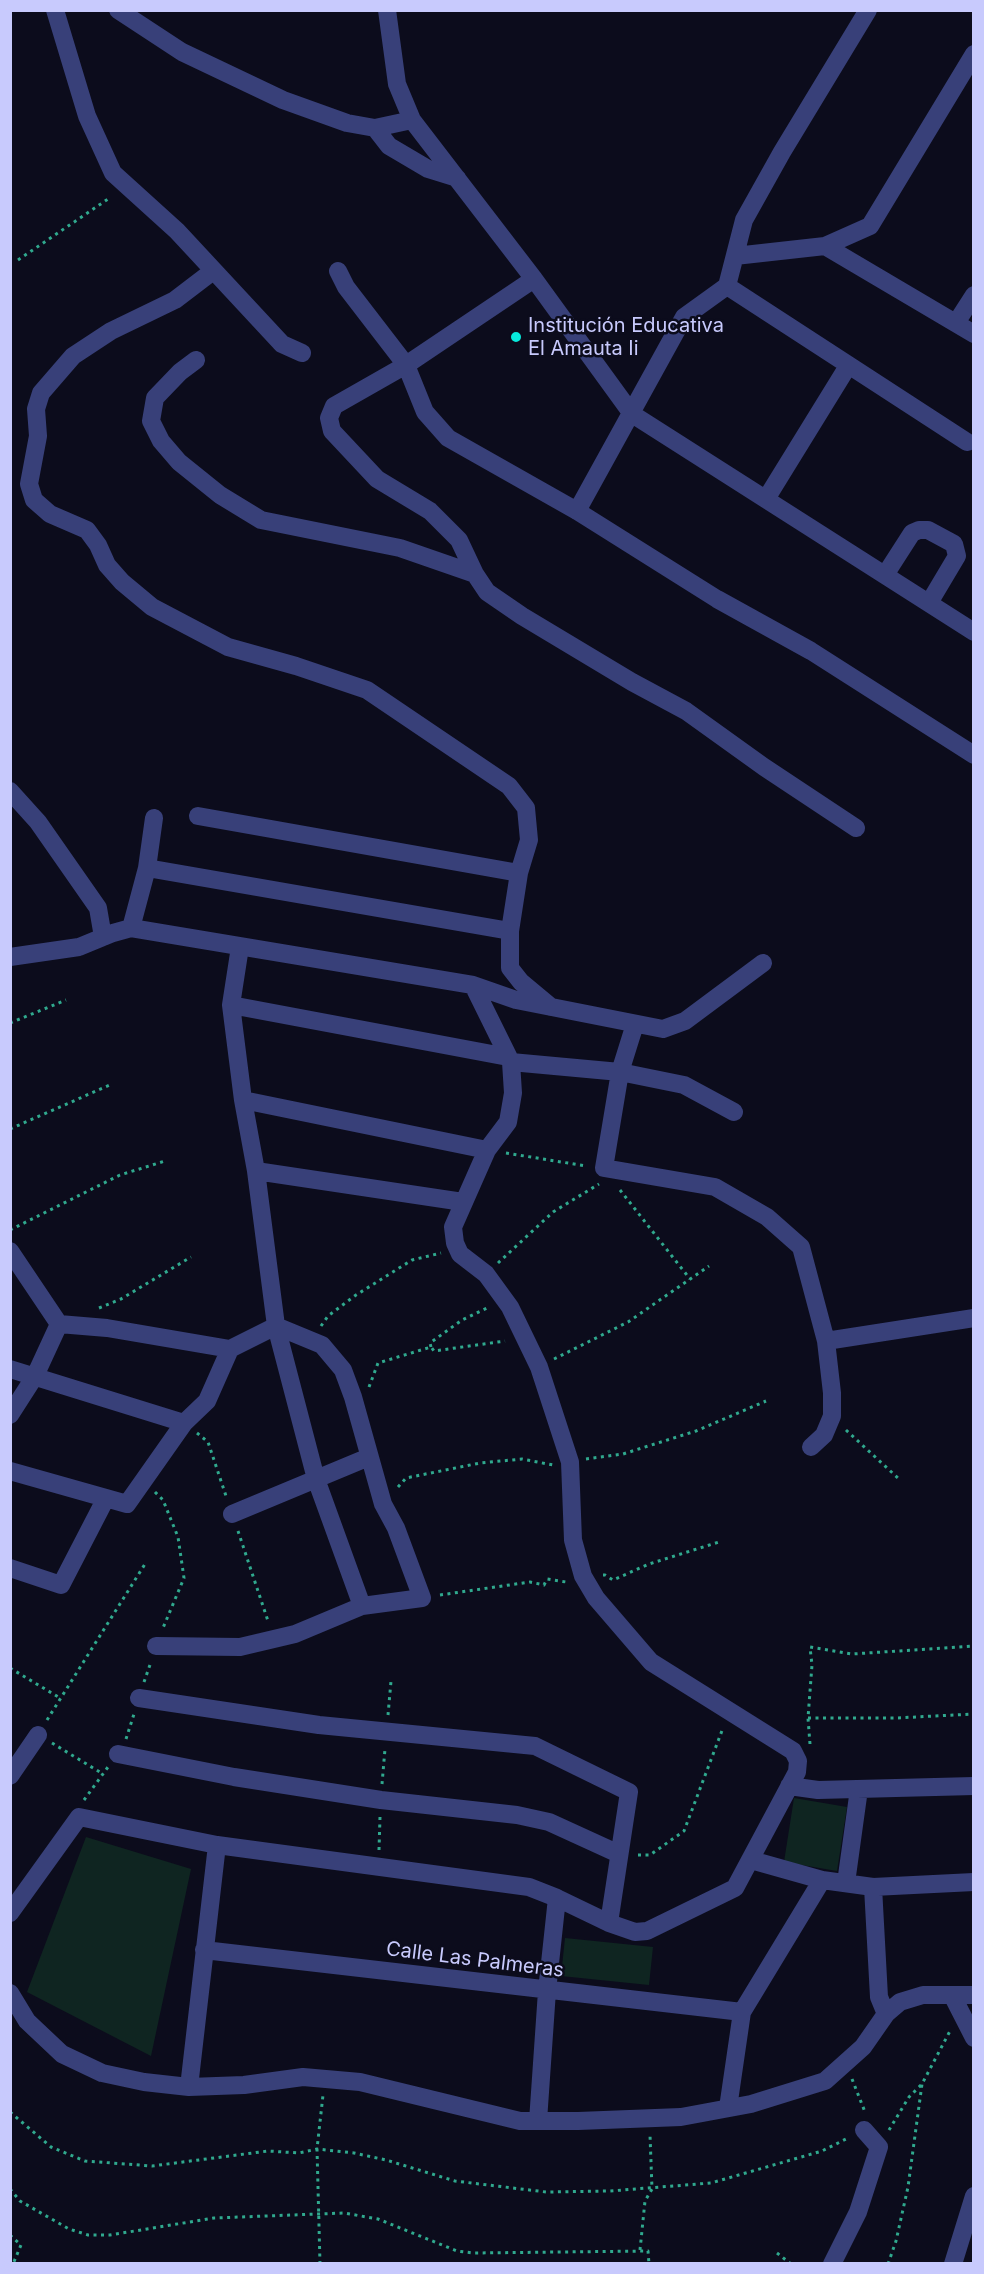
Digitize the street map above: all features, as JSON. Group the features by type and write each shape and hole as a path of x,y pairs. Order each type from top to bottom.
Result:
{"street":[{"path":"54,10 87,116 113,173 177,231 282,344 302,353"},
{"path":"118,10 182,52 284,100 347,123 375,128 412,120"},
{"path":"387,10 397,84 412,120 534,279 632,414 974,632"},
{"path":"578,511 684,317 726,286 744,220 782,152 868,10"},
{"path":"735,256 825,246 870,226 974,54"},
{"path":"375,128 389,146 428,169 457,178"},
{"path":"825,246 974,334"},
{"path":"213,271 175,300 111,331 73,356 41,393 36,409 38,436 29,484 34,500 50,514 87,530 98,545 107,565 122,582 152,607 228,646 367,690 509,786 526,808 529,840 519,873 510,931 510,968 521,982 551,1007"},
{"path":"338,271 346,287 406,365 424,412 448,438 578,511 717,599 811,651 974,756"},
{"path":"534,279 406,365 334,406 329,418 332,430 377,479 430,511 459,540 475,574 487,592 522,616 632,682 686,711 764,767 856,828"},
{"path":"726,286 967,442"},
{"path":"956,323 974,295"},
{"path":"196,360 154,398 151,421 161,441 179,462 220,495 261,520 400,548 475,574"},
{"path":"766,499 848,366"},
{"path":"885,575 912,533 928,530 954,544 957,556 929,603"},
{"path":"10,791 38,822 98,908 103,938"},
{"path":"198,816 519,873"},
{"path":"131,928 147,868 154,818"},
{"path":"147,868 510,931"},
{"path":"10,957 79,947 131,928 473,985 516,1000 663,1029 685,1021 763,963"},
{"path":"240,947 231,1005 276,1326 316,1479 362,1606"},
{"path":"10,1913 79,1817 217,1845 529,1887 609,1923 634,1932 647,1931 735,1888 793,1779 798,1761 793,1751 736,1714 687,1687 651,1662 596,1598 585,1580 573,1540 570,1462 539,1367 505,1299 486,1274 460,1254 455,1243 453,1227 487,1150 508,1122 513,1093 509,1059 473,985"},
{"path":"231,1005 509,1059 620,1072 684,1085 734,1112"},
{"path":"634,1024 620,1072 607,1173 715,1187 766,1217 801,1247 826,1341 832,1393 832,1416 824,1435 811,1447"},
{"path":"243,1100 487,1150"},
{"path":"256,1171 464,1202"},
{"path":"10,1251 59,1324"},
{"path":"826,1341 974,1318"},
{"path":"59,1324 107,1328 230,1349 276,1326 322,1345 343,1370 383,1504 396,1528 422,1598 362,1606 295,1634 240,1647 156,1646"},
{"path":"10,1415 35,1376 59,1324"},
{"path":"10,1471 127,1504 184,1423 207,1401 230,1349"},
{"path":"10,1369 184,1423"},
{"path":"232,1514 369,1457"},
{"path":"10,1568 61,1585 106,1498"},
{"path":"139,1698 319,1725 535,1746 629,1792 609,1923"},
{"path":"10,1776 38,1735"},
{"path":"118,1754 234,1777 381,1800 517,1815 549,1822 620,1854"},
{"path":"793,1779 818,1790 974,1786"},
{"path":"846,1883 859,1789"},
{"path":"189,2087 217,1845"},
{"path":"751,1860 822,1881 873,1887 974,1882"},
{"path":"728,2108 742,2012 822,1881"},
{"path":"873,1887 879,1997 886,2014"},
{"path":"538,2121 547,1991 557,1898"},
{"name":"Calle Las Palmeras","path":"204,1950 742,2012"},
{"path":"10,1994 27,2021 62,2054 102,2073 144,2082 189,2087 244,2085 303,2077 360,2082 520,2121 681,2117 751,2104 825,2081 863,2047 886,2014 900,2002 923,1995 974,1995"},
{"path":"952,1995 974,2038"},
{"path":"832,2264 858,2212 879,2147 864,2130"},
{"path":"953,2264 974,2196"}],"path":[{"path":"18,260 128,186"},
{"path":"10,1023 66,1000"},
{"path":"10,1129 112,1084"},
{"path":"487,1150 607,1173 690,1279"},
{"path":"10,1230 120,1175 165,1161"},
{"path":"486,1274 553,1212 607,1173"},
{"path":"310,1340 328,1316 356,1295 412,1260 439,1254 455,1243"},
{"path":"90,1311 121,1299 191,1257"},
{"path":"539,1367 628,1322 709,1266"},
{"path":"431,1347 430,1343 462,1320 505,1299"},
{"path":"431,1347 434,1351 525,1338"},
{"path":"354,1402 370,1386 378,1363 431,1347"},
{"path":"383,1504 406,1478 501,1461 522,1459 556,1465 622,1454 696,1431 766,1401"},
{"path":"832,1416 899,1479"},
{"path":"422,1598 530,1582 544,1585 547,1579 568,1582 569,1576 585,1580 605,1575 613,1580 650,1564 722,1541"},
{"path":"103,1774 38,1735 145,1564"},
{"path":"793,1779 808,1761 811,1752 808,1718 812,1665 810,1647 852,1654 974,1646"},
{"path":"10,1668 60,1699"},
{"path":"379,1866 381,1800 391,1681"},
{"path":"620,1854 650,1855 684,1831 726,1720 736,1714"},
{"path":"808,1718 896,1718 974,1714"},
{"path":"888,2264 896,2241 908,2187 922,2084 944,2039 962,2016"},
{"path":"10,2112 51,2147 85,2161 152,2166 268,2151 299,2153 317,2149 354,2153 386,2160 455,2181 508,2189 556,2192 652,2189 711,2183 822,2151 864,2130 865,2110 856,2084 843,2065"},
{"path":"320,2264 317,2149 324,2079"},
{"path":"879,2147 909,2097 922,2084"},
{"path":"640,2250 645,2201 652,2189 650,2119"},
{"path":"10,2189 20,2201 69,2229 88,2235 110,2235 214,2218 344,2213 378,2219 457,2251 473,2253 640,2250 648,2251 649,2264"},
{"path":"10,2235 21,2245 13,2264"},
{"path":"777,2253 791,2264"}],"green space":[{"path":"794,1798 847,1807 837,1871 784,1862"},
{"path":"86,1837 191,1869 151,2056 27,1992"},
{"path":"565,1938 653,1947 649,1985 561,1976"}],"place":[{"name":"Institución Educativa El Amauta Ii","path":"516,337"}]}
